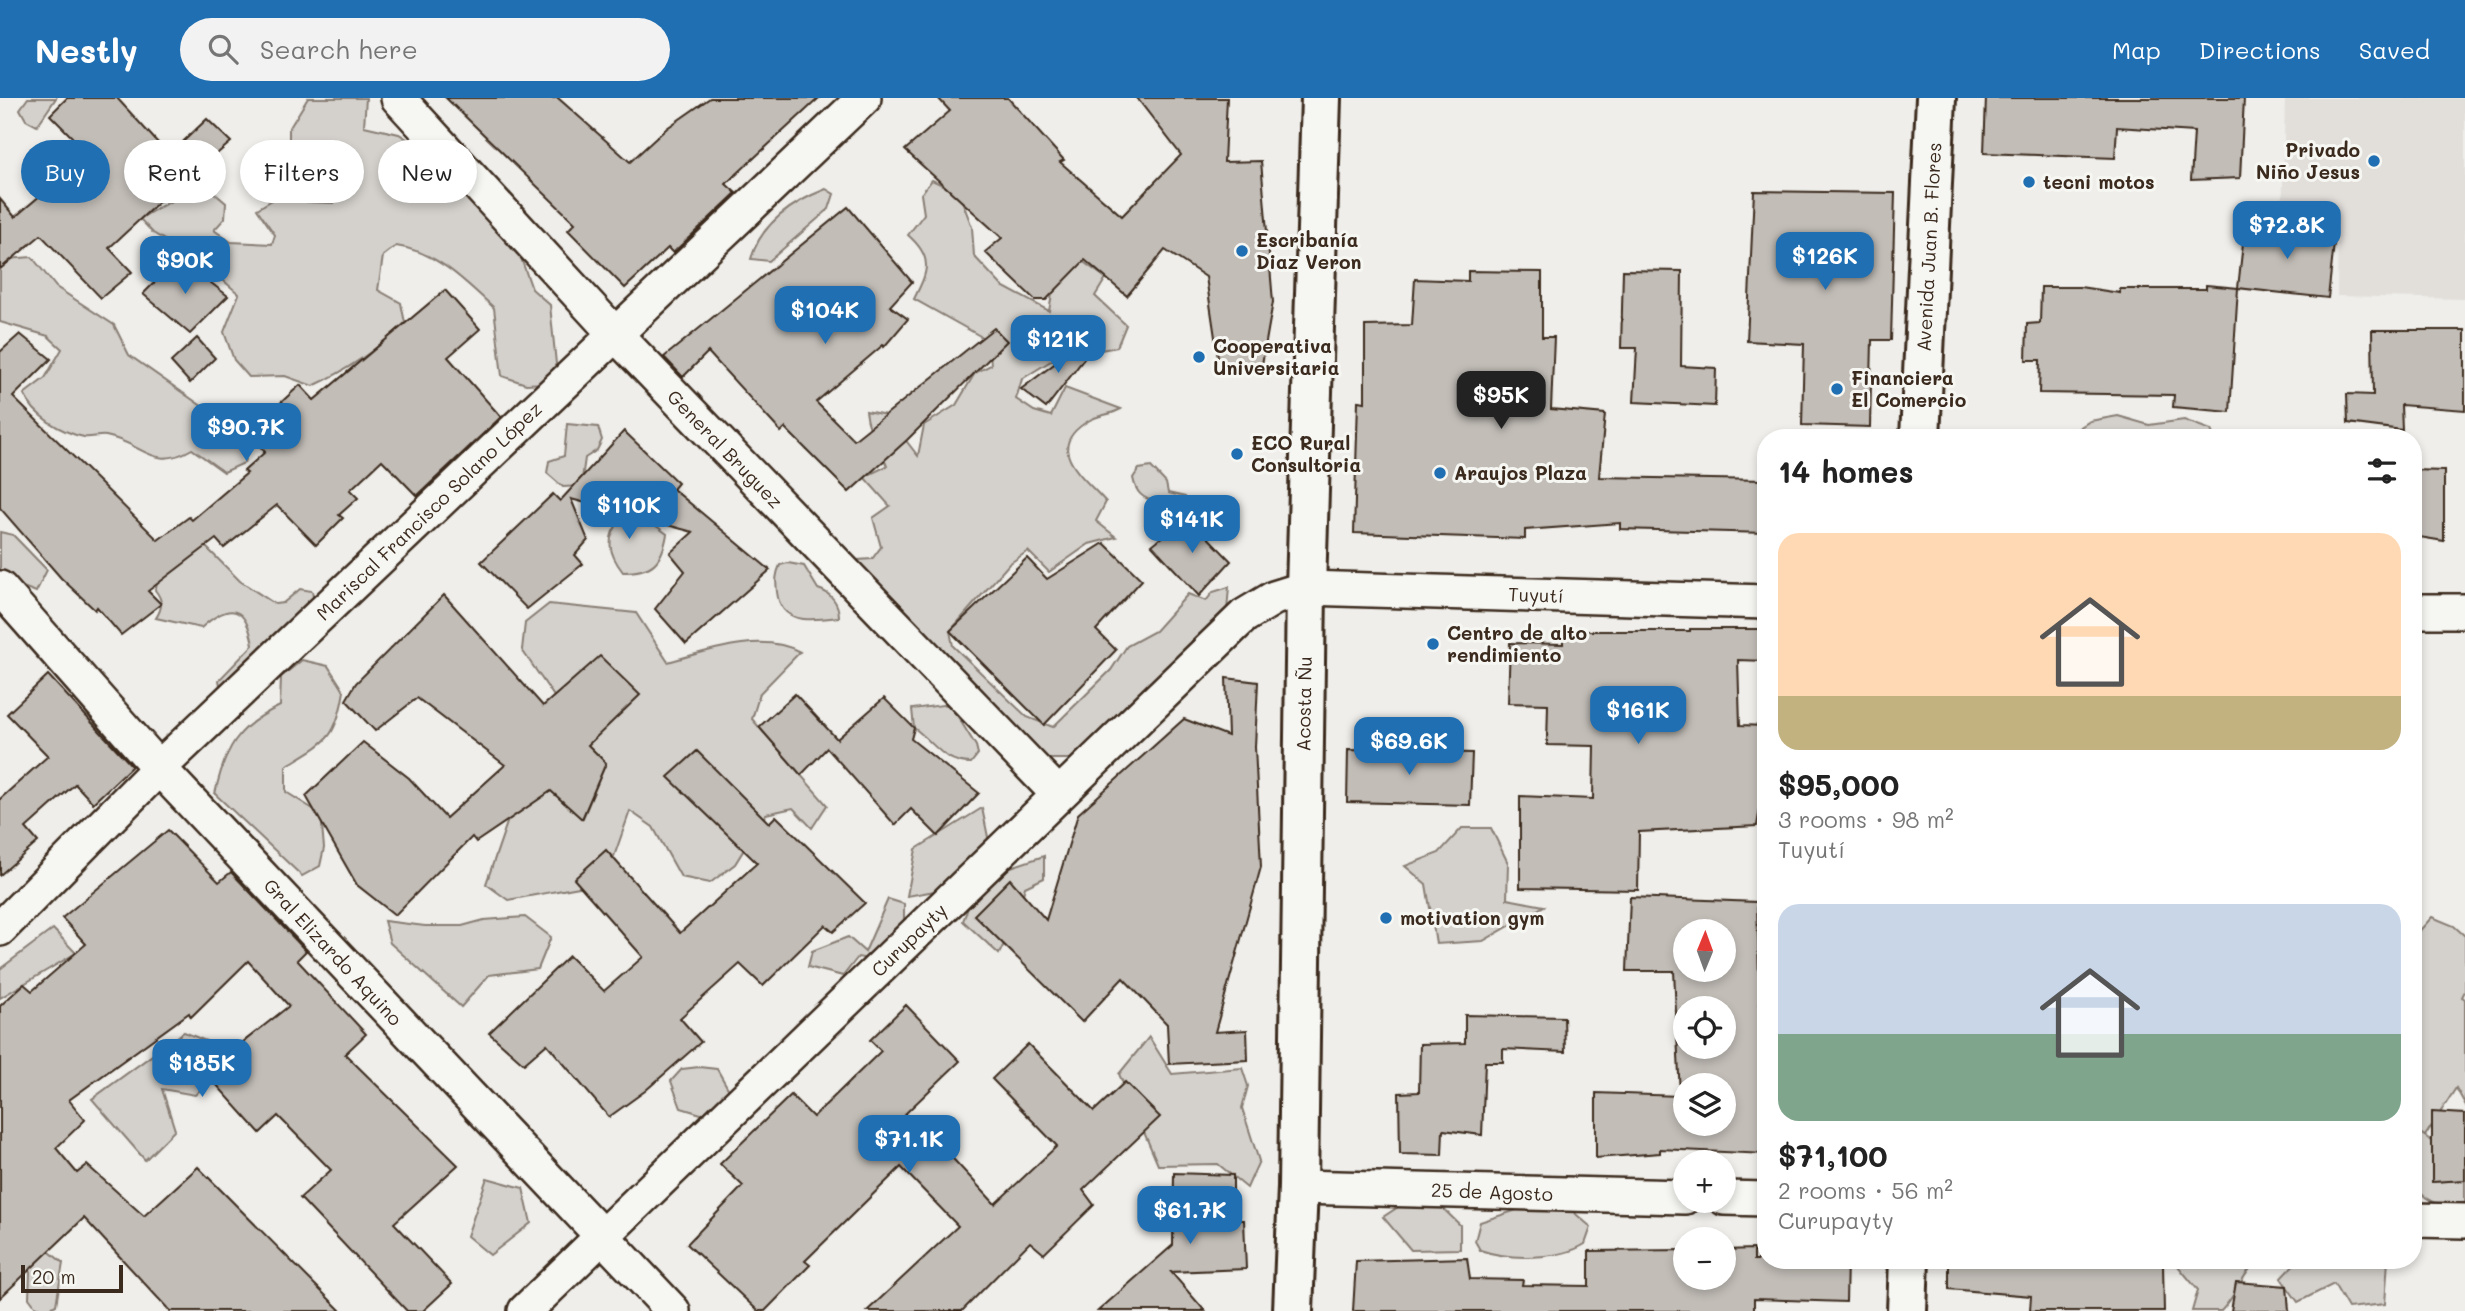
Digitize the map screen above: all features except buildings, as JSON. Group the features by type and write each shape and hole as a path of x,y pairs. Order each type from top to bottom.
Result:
{"street":[{"name":"General Bruguez","path":"398,98 615,334 1058,794"},
{"name":"Mariscal Francisco Solano López","path":"0,929 159,768 864,98"},
{"name":"Acosta Ñu","path":"1293,1311 1298,1187 1306,588 1321,98"},
{"name":"Avenida Juan B. Flores","path":"1920,429 1936,98"},
{"name":"Gral Elizardo Aquino","path":"0,587 159,768 673,1311"},
{"name":"Tuyutí","path":"1306,588 1757,602"},
{"name":"Curupayty","path":"525,1311 1244,617 1275,598 1306,588"},
{"path":"2422,611 2465,611"},
{"name":"25 de Agosto","path":"1298,1187 1673,1197"},
{"path":"1736,1198 1757,1199"},
{"path":"2422,1220 2465,1221"},
{"path":"1907,1311 1909,1269"}],"shaded area":[{"path":"28,98 56,98 37,126 26,120 20,109"},
{"path":"308,98 366,98 364,126 399,134 409,140 378,140 378,203 477,203 477,197 512,233 532,289 550,305 556,364 545,383 526,384 502,376 494,308 461,278 437,261 411,249 396,246 383,256 378,290 401,303 405,323 362,358 313,386 285,376 249,377 234,360 224,332 239,294 203,263 153,233 140,219 168,203 226,203 225,218 214,230 231,242 272,244 275,235 257,209 267,203 364,203 364,140 289,140 289,129"},
{"name":"Privado Niño Jesus","path":"2285,98 2465,98 2465,299 2337,296 2338,226 2282,224"},
{"path":"932,180 959,193 972,227 974,256 1002,286 1049,311 1052,294 1072,254 1106,278 1095,296 1126,325 1117,347 1101,350 1088,335 1067,319 1058,337 1067,351 1022,379 1016,399 1034,411 1051,416 1065,388 1121,409 1093,418 1076,430 1069,441 1067,451 1078,472 1106,502 1096,521 1116,537 1089,544 1049,572 1028,551 1009,564 950,631 953,646 1027,717 1053,727 1111,670 1127,646 1155,631 1188,594 1206,601 1213,592 1229,587 1226,623 1077,759 1040,759 862,580 858,560 872,559 881,547 873,518 890,506 864,477 887,466 871,432 866,411 886,415 918,456 924,425 956,405 975,373 991,365 989,341 914,299 923,280 926,265 922,251 908,235 924,214 921,194"},
{"path":"826,189 834,194 829,209 769,261 751,259 770,224 790,207"},
{"path":"32,257 56,287 114,325 129,355 250,440 244,463 224,472 192,449 167,458 157,457 106,436 75,435 41,416 24,394 45,378 62,349 48,336 0,322 0,265 7,259"},
{"path":"2118,416 2149,425 2184,420 2208,429 2078,429 2090,421"},
{"path":"567,424 598,427 602,440 597,450 585,458 581,486 563,487 547,473 549,461 564,456"},
{"path":"1151,467 1166,483 1168,493 1185,497 1197,516 1187,516 1177,523 1158,514 1156,502 1140,494 1133,478 1139,469"},
{"path":"622,519 648,520 667,534 659,559 648,568 623,572 614,559 611,539"},
{"path":"0,532 13,535 47,570 36,592 15,584 0,571"},
{"path":"198,539 240,581 275,604 283,603 300,589 312,591 315,607 221,690 219,680 253,645 250,631 241,615 235,612 220,614 201,628 156,618 161,604 155,590 159,579"},
{"path":"788,563 804,566 818,589 833,599 838,607 839,617 800,618 785,611 777,592 776,578 780,565"},
{"path":"549,604 636,613 668,662 717,648 752,643 785,646 800,652 760,693 752,719 827,805 812,828 793,808 766,814 735,864 710,883 681,877 653,827 630,811 611,865 590,885 508,900 486,884 510,814 551,791 583,818 606,763 587,744 522,650 525,623"},
{"path":"302,660 328,666 344,691 333,730 311,751 286,766 286,792 321,814 324,848 320,866 302,876 215,794 223,764 235,740 253,722 280,706 281,677"},
{"path":"950,704 976,746 978,754 971,763 946,756 914,728 912,709"},
{"path":"982,808 989,842 946,889 907,896 916,849"},
{"path":"1462,828 1491,828 1508,863 1507,899 1544,906 1483,941 1436,944 1426,884 1405,866 1439,853"},
{"path":"1044,856 1044,878 1025,887 1016,920 999,954 963,921 975,890 1005,869"},
{"path":"888,899 904,904 904,924 872,960 858,957 843,976 808,967 812,951 848,937 865,952"},
{"path":"525,917 551,937 538,969 489,975 461,1007 390,943 384,921 425,926 462,926 484,920"},
{"path":"2432,917 2454,926 2465,936 2465,991 2462,997 2465,999 2465,1104 2456,1088 2425,1136 2422,1134 2422,928"},
{"path":"53,929 76,953 0,998 0,969"},
{"path":"184,1032 213,1044 211,1080 195,1095 162,1089 175,1130 145,1160 92,1099"},
{"path":"1149,1037 1172,1074 1242,1068 1248,1086 1242,1108 1259,1161 1247,1188 1218,1164 1158,1165 1119,1074"},
{"path":"682,1069 717,1069 730,1092 711,1117 681,1108 671,1081"},
{"path":"2422,1134 2432,1141 2433,1182 2465,1180 2465,1209 2441,1205 2422,1195"},
{"path":"487,1178 523,1188 531,1223 490,1255 467,1236"},
{"path":"1424,1190 1460,1225 1460,1249 1411,1250 1383,1217"},
{"path":"0,1196 45,1248 63,1263 56,1305 46,1310 35,1306 29,1298 30,1273"},
{"path":"1526,1207 1571,1210 1591,1227 1585,1244 1562,1253 1534,1257 1505,1256 1480,1250 1475,1241 1480,1222"},
{"path":"2180,1269 2250,1269 2221,1311 2192,1311 2198,1290"},
{"path":"2290,1269 2387,1269 2385,1304 2348,1308 2334,1284 2298,1302 2281,1278"}],"place":[{"name":"Privado Niño Jesus","path":"2374,161"},
{"name":"tecni motos","path":"2029,182"},
{"name":"Escribanía Diaz Veron","path":"1242,251"},
{"name":"Cooperativa Universitaria","path":"1199,357"},
{"name":"Financiera El Comercio","path":"1837,389"},
{"name":"ECO Rural Consultoria","path":"1237,454"},
{"name":"Araujos Plaza","path":"1440,473"},
{"name":"Centro de alto rendimiento","path":"1433,644"},
{"name":"motivation gym","path":"1386,918"}]}
